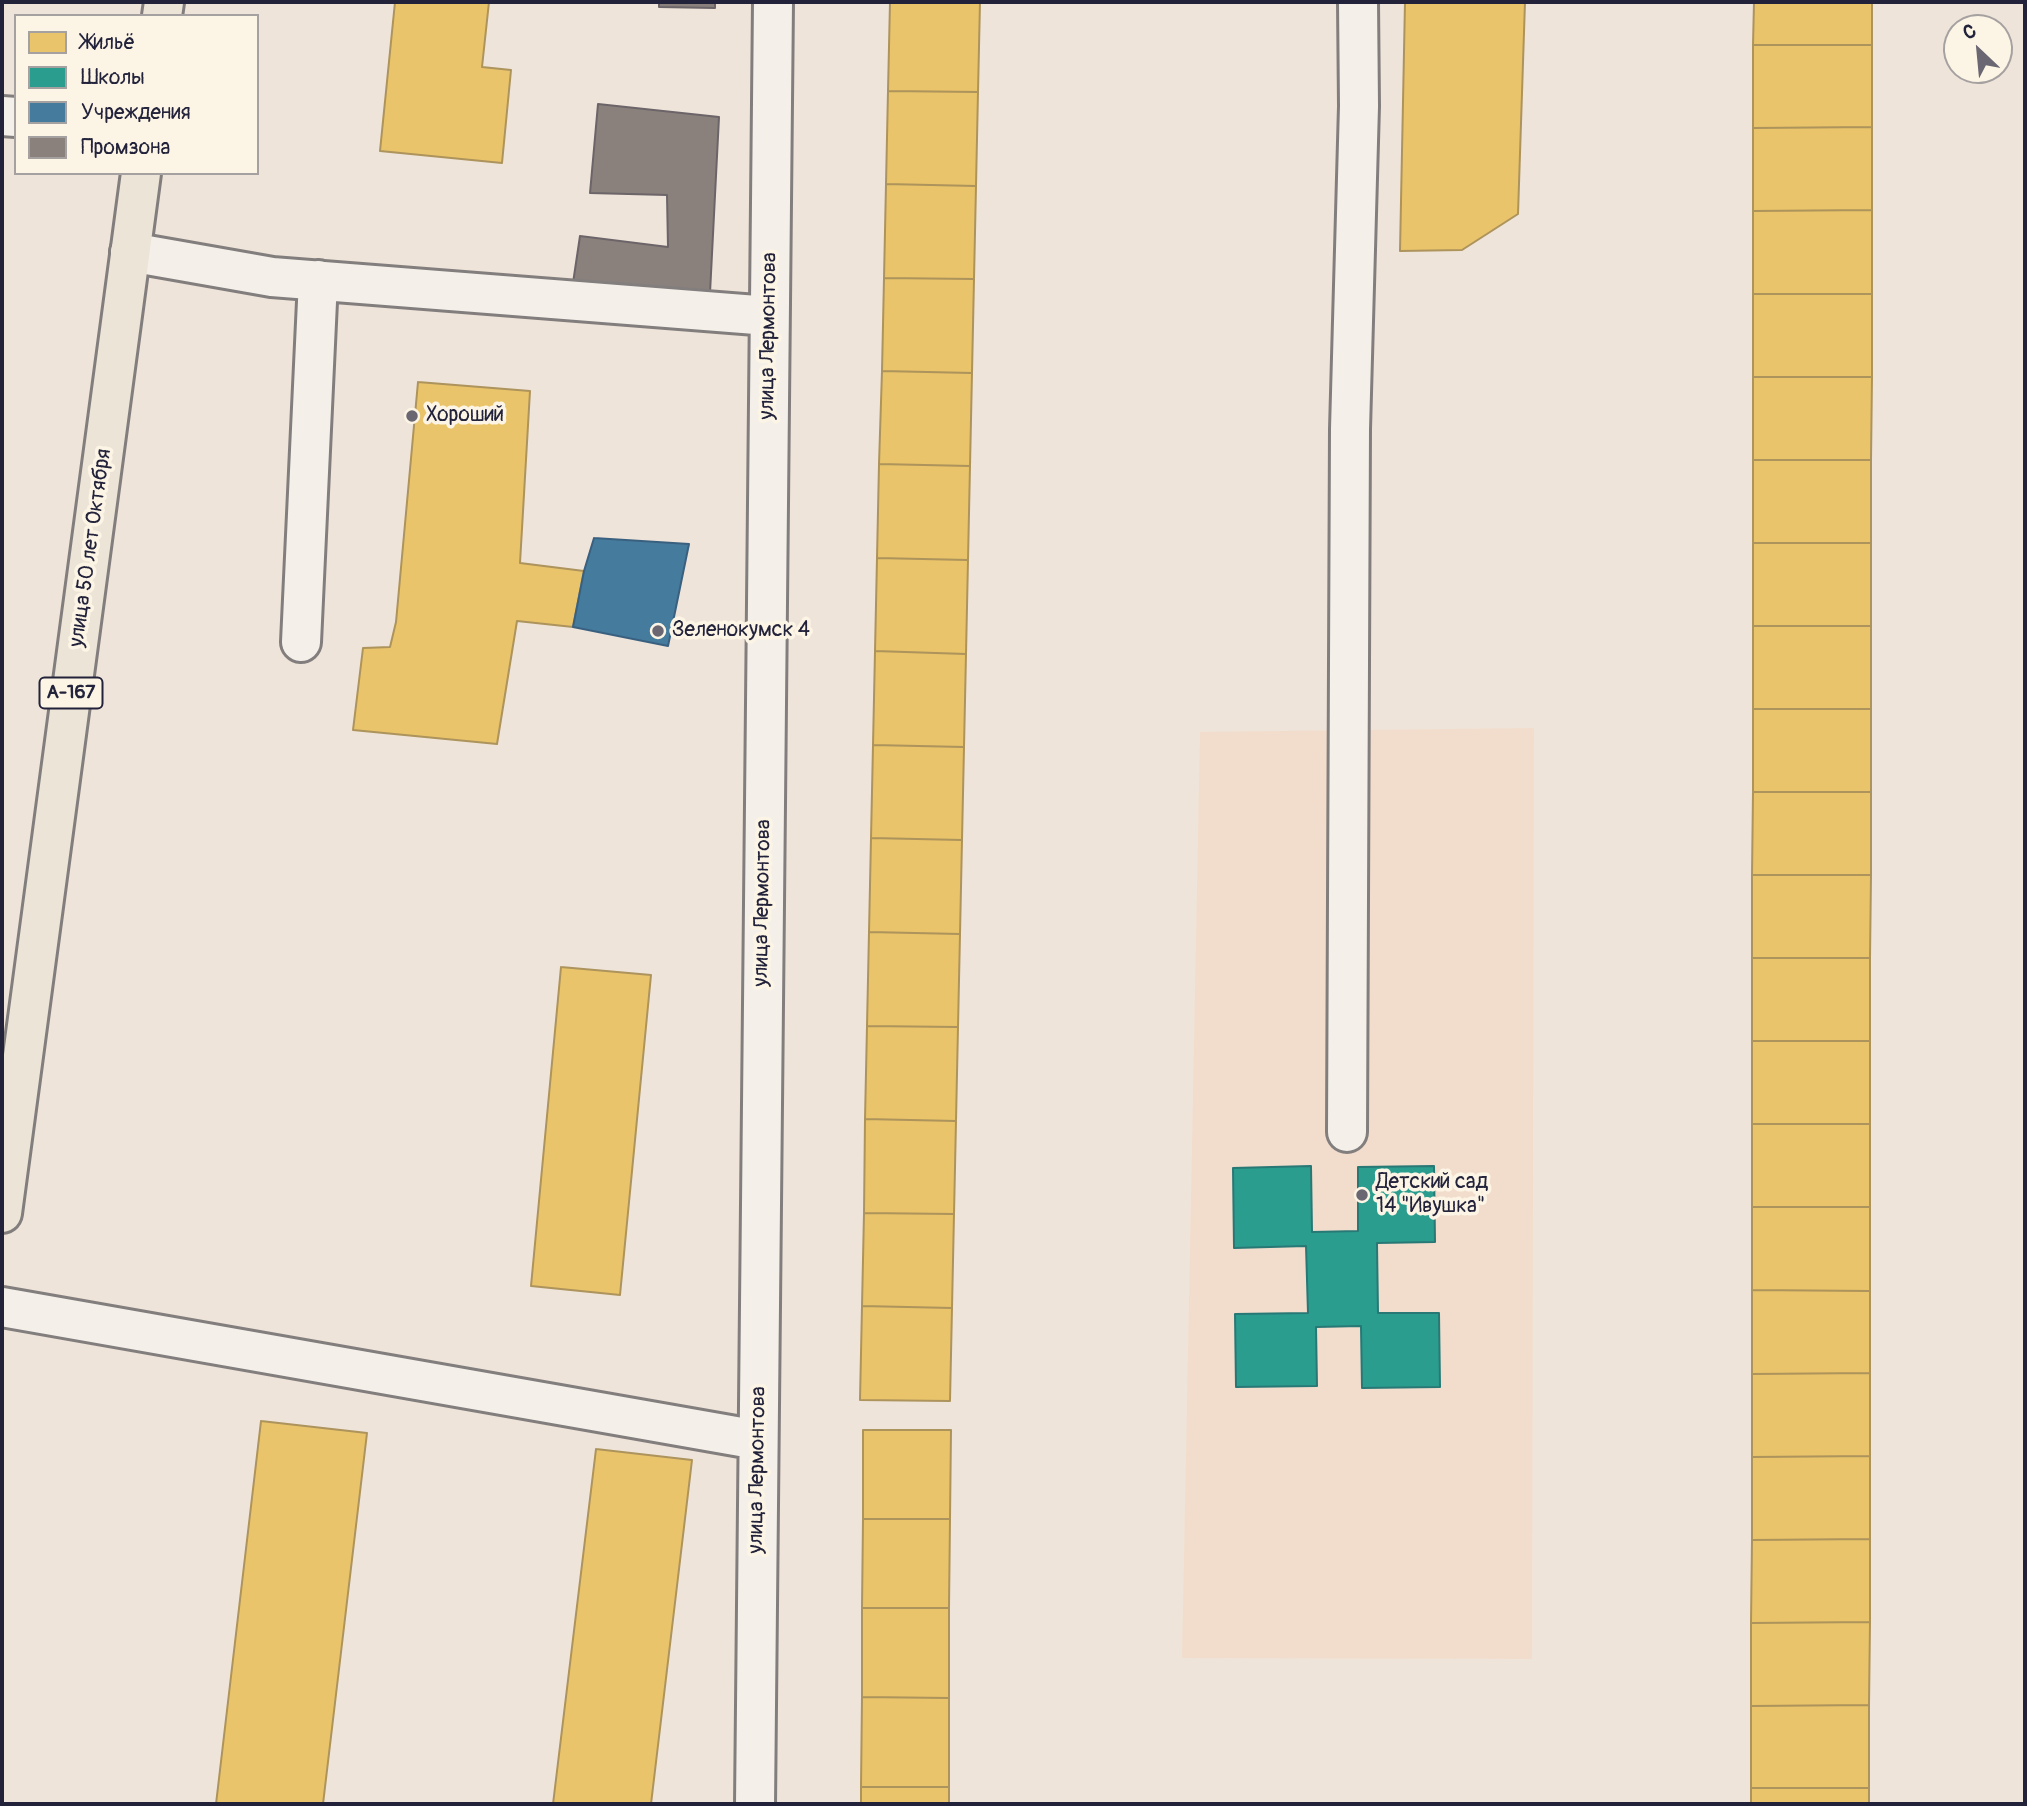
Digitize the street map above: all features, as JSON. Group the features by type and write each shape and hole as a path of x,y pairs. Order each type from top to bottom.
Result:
{"highway":[{"name":"улица 50 лет Октября","path":"2,1213 141,175"}],"street":[{"name":"улица Лермонтова","path":"755,1804 773,2"},
{"path":"1347,1132 1350,429 1359,106 1359,2"},
{"path":"130,252 272,277 769,316"},
{"path":"301,642 318,280"},
{"path":"2,1307 758,1440"}],"shaded area":[{"name":"Детский сад 14 \"Ивушка\"","path":"1534,728 1532,1659 1182,1658 1200,732"}],"building: Жильё":[{"path":"395,2 489,2 482,67 511,70 502,163 380,151"},
{"path":"890,2 980,2 978,92 888,91"},
{"path":"1405,2 1525,2 1518,214 1462,250 1400,251"},
{"path":"1754,2 1872,2 1872,45 1753,45"},
{"path":"1753,45 1872,45 1872,127 1753,128"},
{"path":"888,91 978,92 976,186 886,184"},
{"path":"1872,127 1872,210 1753,211 1753,128"},
{"path":"886,184 976,186 974,279 884,278"},
{"path":"1872,210 1872,294 1753,294 1753,211"},
{"path":"884,278 974,279 972,373 882,371"},
{"path":"1753,294 1872,294 1872,377 1753,377"},
{"path":"882,371 972,373 970,466 879,464"},
{"path":"1753,377 1872,377 1871,460 1753,460"},
{"path":"418,382 530,391 520,563 584,571 573,627 517,621 497,744 353,730 363,648 390,647 396,622"},
{"path":"1753,460 1871,460 1871,543 1753,543"},
{"path":"879,464 970,466 968,560 877,558"},
{"path":"1753,543 1871,543 1871,626 1753,626"},
{"path":"877,558 968,560 966,654 875,651"},
{"path":"1753,626 1871,626 1871,709 1753,709"},
{"path":"875,651 966,654 964,747 873,745"},
{"path":"1753,709 1871,709 1871,792 1753,792"},
{"path":"873,745 964,747 962,840 871,838"},
{"path":"1753,792 1871,792 1871,875 1752,875"},
{"path":"871,838 962,840 960,934 869,932"},
{"path":"1752,875 1871,875 1870,958 1752,958"},
{"path":"869,932 960,934 958,1027 867,1026"},
{"path":"1752,958 1870,958 1870,1041 1752,1041"},
{"path":"561,967 651,975 620,1295 531,1286"},
{"path":"867,1026 958,1027 956,1121 865,1119"},
{"path":"1752,1041 1870,1041 1870,1124 1752,1124"},
{"path":"865,1119 956,1121 954,1214 864,1213"},
{"path":"1752,1124 1870,1124 1870,1207 1752,1207"},
{"path":"1752,1207 1870,1207 1870,1291 1752,1290"},
{"path":"864,1213 954,1214 952,1308 862,1306"},
{"path":"1752,1290 1870,1291 1870,1373 1752,1374"},
{"path":"862,1306 952,1308 950,1401 860,1400"},
{"path":"1870,1373 1870,1456 1752,1457 1752,1374"},
{"path":"261,1421 367,1433 323,1804 216,1804"},
{"path":"863,1430 951,1430 950,1519 863,1519"},
{"path":"596,1449 692,1460 651,1804 553,1804"},
{"path":"1870,1456 1870,1539 1752,1540 1752,1457"},
{"path":"863,1519 950,1519 949,1608 862,1608"},
{"path":"1870,1539 1870,1622 1751,1623 1752,1540"},
{"path":"862,1608 949,1608 949,1698 862,1697"},
{"path":"1870,1622 1869,1705 1751,1706 1751,1623"},
{"path":"862,1697 949,1698 949,1787 861,1787"},
{"path":"1869,1705 1869,1788 1751,1788 1751,1706"},
{"path":"861,1787 949,1787 949,1804 861,1804"},
{"path":"1751,1788 1869,1788 1869,1804 1751,1804"}],"building: Школы":[{"path":"1311,1166 1312,1232 1358,1231 1358,1167 1434,1166 1435,1242 1377,1243 1378,1313 1439,1313 1440,1387 1362,1388 1361,1326 1316,1327 1317,1386 1236,1387 1235,1314 1308,1313 1306,1246 1234,1248 1233,1168"}],"building: Учреждения":[{"path":"594,538 689,544 668,646 573,627 584,571"}],"building: Промзона":[{"path":"659,2 715,2 715,8 659,7"},
{"path":"598,104 719,117 710,293 573,283 580,236 668,247 667,195 590,193"}],"place":[{"name":"Хороший","path":"412,416"},
{"name":"Зеленокумск 4","path":"658,631"},
{"name":"Детский сад 14 \"Ивушка\"","path":"1362,1195"}]}
